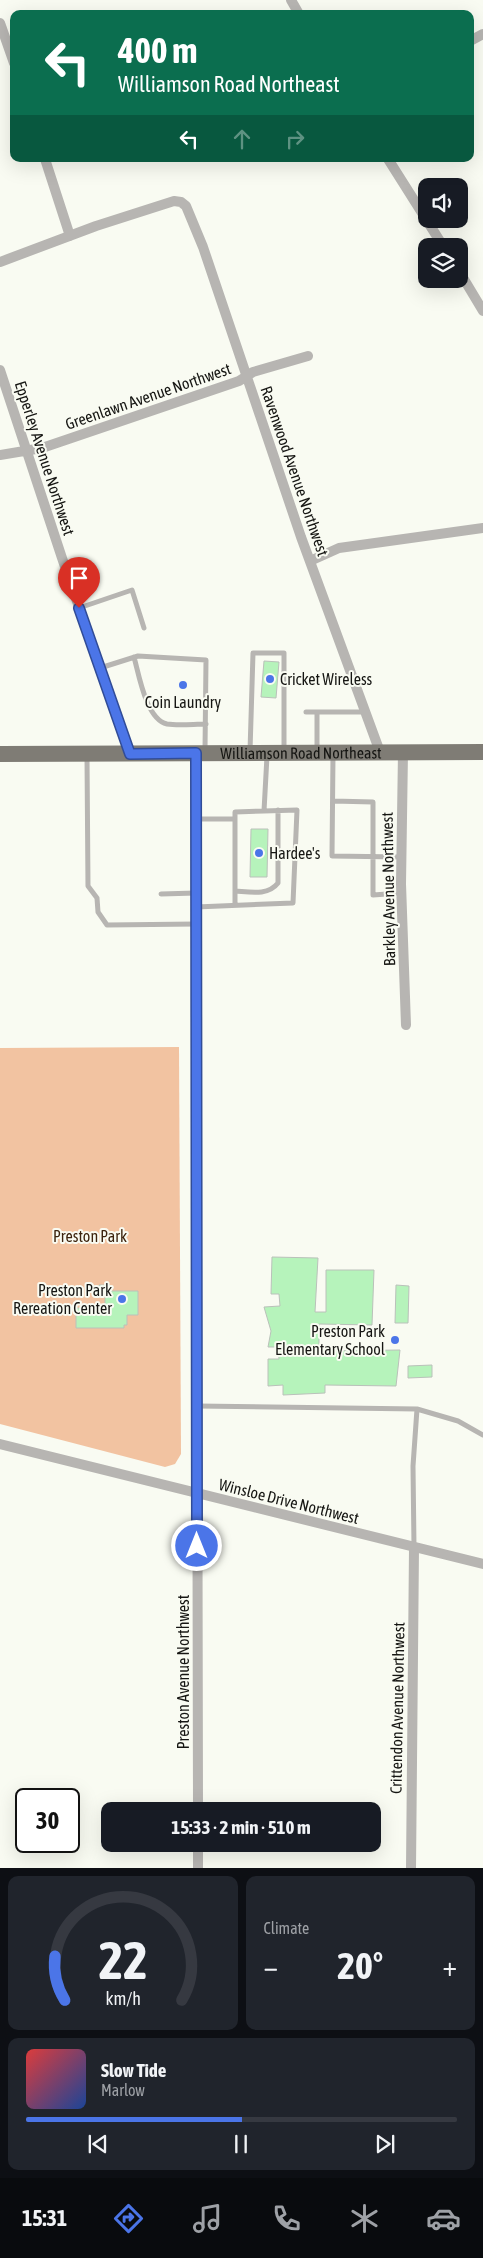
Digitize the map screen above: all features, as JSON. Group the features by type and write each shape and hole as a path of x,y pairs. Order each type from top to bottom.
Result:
{"main road":[{"name":"Williamson Road Northeast","path":"0,754 483,752"}],"street":[{"path":"0,23 10,52"},
{"path":"0,262 70,236 46,162"},
{"path":"390,162 438,238"},
{"name":"Ravenwood Avenue Northwest","path":"70,236 174,201 181,202 188,210 203,247 310,561 380,752"},
{"path":"468,286 483,311"},
{"name":"Greenlawn Avenue Northwest","path":"0,456 42,448 95,431 239,381 260,370 308,356"},
{"name":"Epperley Avenue Northwest","path":"0,370 99,668 130,754"},
{"path":"310,561 324,553 339,548 483,528"},
{"name":"Barkley Avenue Northwest","path":"403,752 401,894 406,1025"},
{"name":"Preston Avenue Northwest","path":"198,1802 196,818 200,753"},
{"name":"Winsloe Drive Northwest","path":"0,1444 483,1564"},
{"name":"Crittendon Avenue Northwest","path":"411,1868 414,1548"},
{"path":"198,1852 198,1868"}],"lane":[{"path":"79,608 132,590 144,628"},
{"path":"250,753 253,653 284,653 284,753"},
{"path":"134,657 150,710 157,718 167,724 206,724"},
{"path":"99,668 134,657 206,660 206,724 200,753"},
{"path":"306,712 364,712"},
{"path":"317,712 333,801 332,856 401,857"},
{"path":"264,811 267,753"},
{"path":"87,754 88,886 97,898 98,912 106,925 196,924"},
{"path":"333,801 373,802 373,894 401,894"},
{"path":"235,891 264,892 273,888 278,883 278,810"},
{"path":"196,907 293,904 296,810 235,812 234,905"},
{"path":"196,818 235,819"},
{"path":"161,894 196,893"},
{"path":"197,1406 417,1409 458,1421 483,1435"},
{"path":"414,1548 413,1466 417,1409"}],"green space":[{"name":"Preston Park","path":"179,1047 181,1454 175,1464 165,1467 0,1424 0,1048"}],"building":[{"name":"Cricket Wireless","path":"264,661 279,662 276,698 261,697"},
{"name":"Hardee's","path":"251,829 268,829 267,877 250,877"},
{"path":"272,1257 318,1258 315,1312 326,1312 326,1270 374,1270 372,1325 319,1324 319,1351 400,1350 396,1386 325,1385 325,1393 283,1395 283,1385 268,1386 268,1359 279,1359 278,1347 268,1347 271,1331 264,1307 280,1306 279,1294 271,1294"},
{"name":"Preston Park Rereation Center","path":"99,1285 110,1285 110,1291 138,1291 138,1315 127,1315 127,1325 124,1325 124,1328 76,1328 76,1308 105,1308 105,1291 99,1291"},
{"path":"396,1285 409,1286 408,1323 395,1323"},
{"path":"432,1365 432,1377 408,1378 408,1366"}],"place":[{"name":"Cricket Wireless","path":"270,679"},
{"name":"Coin Laundry","path":"183,685"},
{"name":"Hardee's","path":"259,853"},
{"name":"Preston Park Rereation Center","path":"122,1299"},
{"name":"Preston Park Elementary School","path":"395,1340"}],"route":[{"path":"79,608 130,754 196,753 197,1546"}]}
